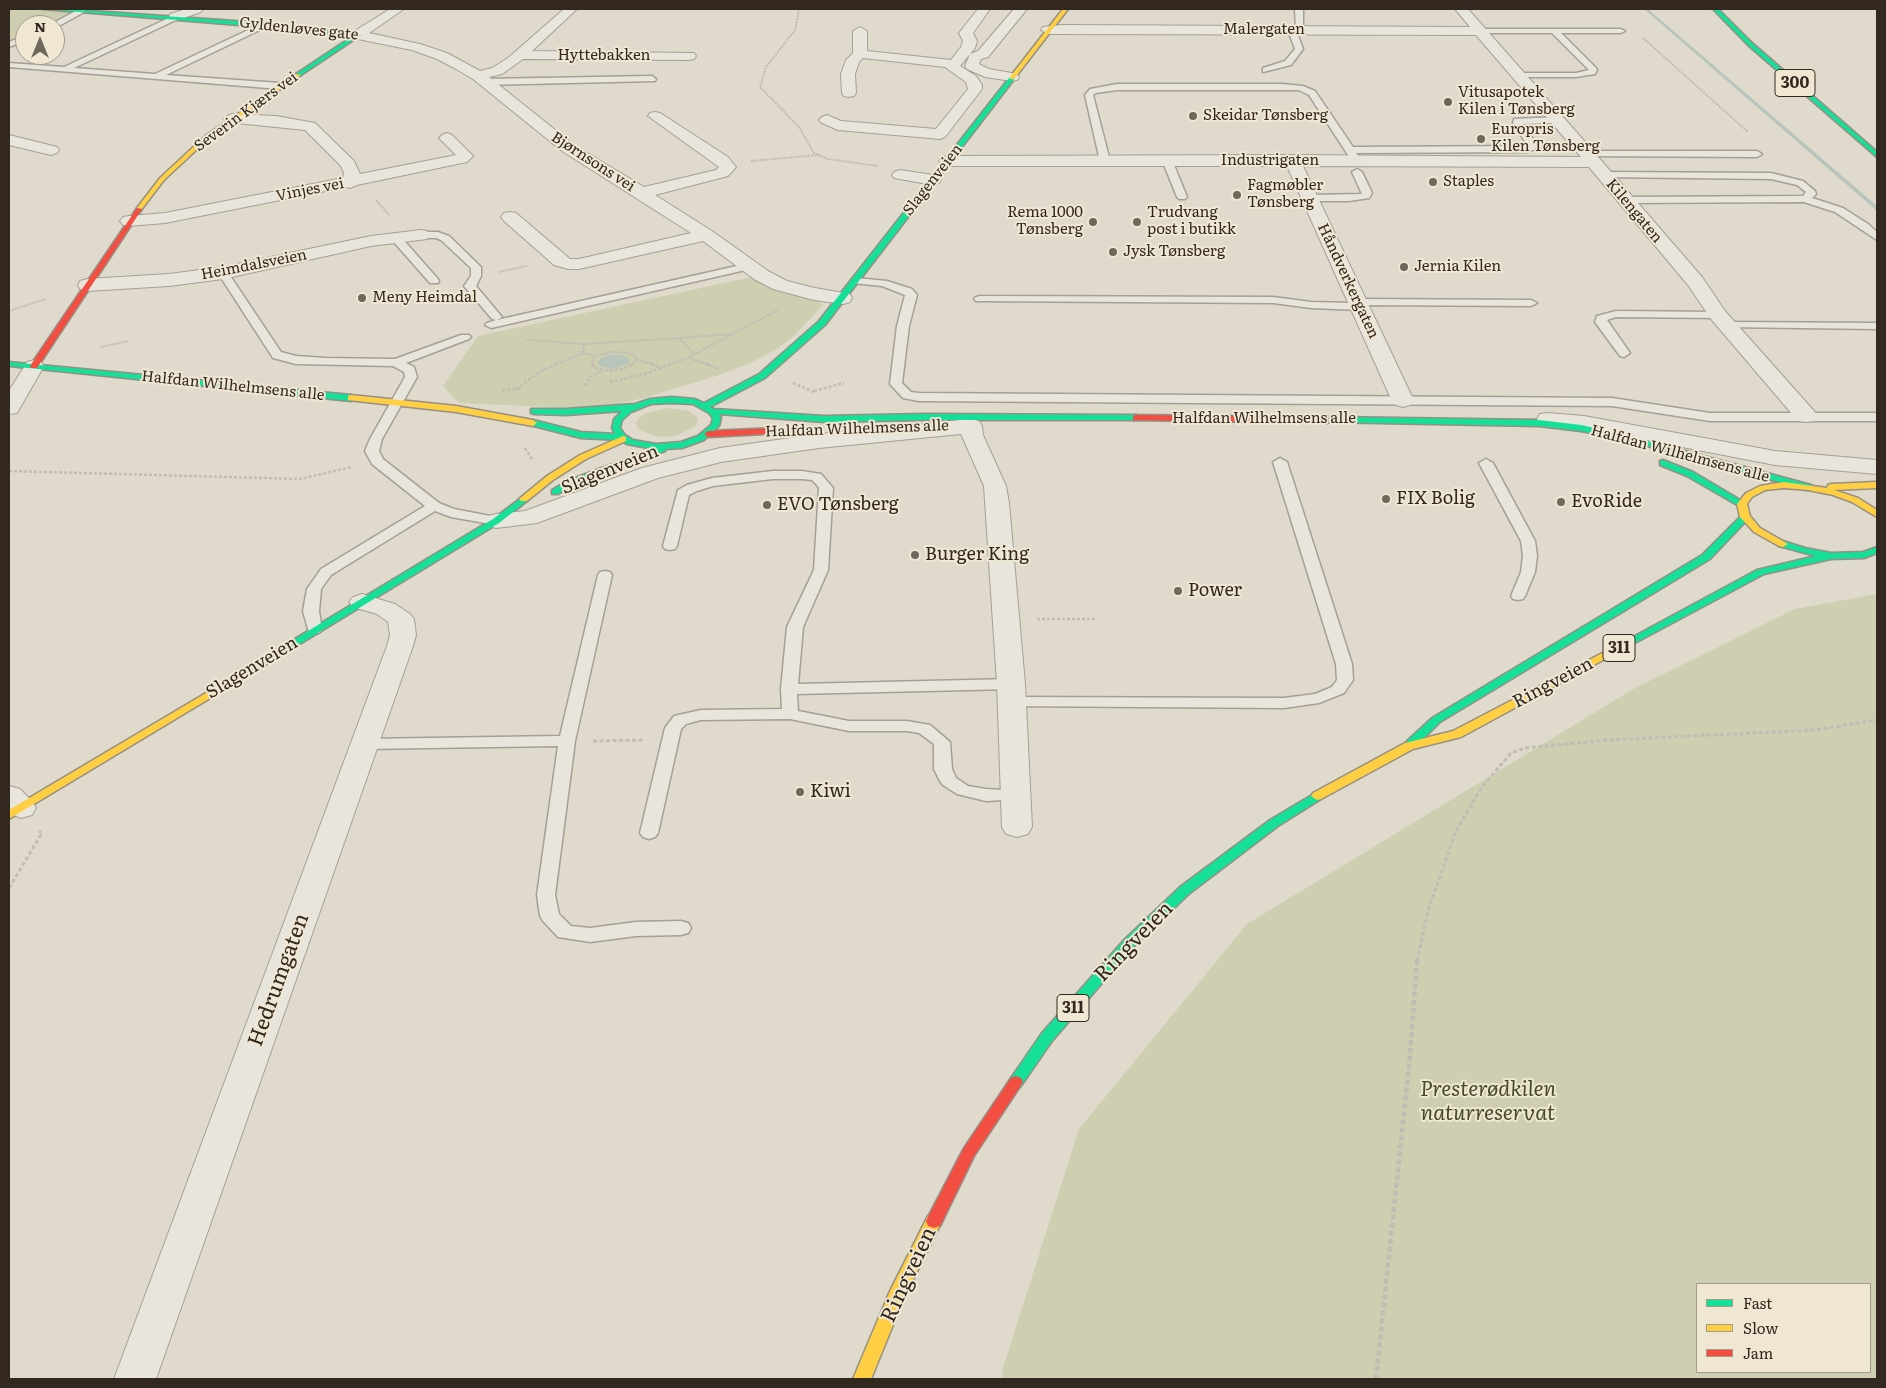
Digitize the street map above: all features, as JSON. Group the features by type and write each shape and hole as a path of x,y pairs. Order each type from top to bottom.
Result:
{"main road":[{"name":"Gyldenløves gate","path":"46,9 85,10 263,24 358,35"},
{"name":"Slagenveien","path":"709,408 762,376 822,323 1065,9"},
{"name":"300","path":"1715,9 1750,44 1877,155"},
{"name":"Severin Kjærs vei","path":"34,366 129,221 151,192 186,155 232,119 358,35"},
{"name":"Slagenveien","path":"763,361 796,346"},
{"name":"Halfdan Wilhelmsens alle","path":"9,364 456,409 566,412 635,407 658,401 684,400 709,408 824,419 923,417 1491,421 1539,423 1614,435 1811,487"},
{"path":"658,401 685,391"},
{"path":"623,438 616,428 618,419 635,407"},
{"path":"708,434 715,426 717,418 709,408"},
{"name":"Halfdan Wilhelmsens alle","path":"456,409 528,422 581,435 623,438 642,445 671,446 692,442 708,434 914,426 1446,430 1558,437"},
{"name":"Slagenveien","path":"496,521 558,473 600,448 623,438"},
{"name":"Slagenveien","path":"18,812 314,630 496,521 570,484 626,461 671,446"},
{"name":"Halfdan Wilhelmsens alle","path":"1650,458 1690,474 1742,504"},
{"path":"1745,517 1742,504 1749,495 1764,488 1877,484"},
{"path":"1811,487 1855,500 1877,514"},
{"name":"Ringveien","path":"1409,746 1436,720 1706,557 1745,517 1757,530 1777,542 1803,551 1830,556"},
{"name":"Ringveien","path":"862,1379 896,1296 969,1152 993,1114 1047,1037 1130,942 1184,890 1274,823 1319,795 1409,746 1457,734 1741,581 1761,572 1830,556 1864,555 1877,550"}],"street":[{"path":"175,17 197,9"},
{"name":"Severin Kjærs vei","path":"358,35 398,9"},
{"path":"481,79 497,71 520,55 571,9"},
{"path":"984,9 966,33 970,41 968,48 972,66 978,71 1012,77"},
{"path":"849,93 848,74 853,60 860,54 953,64 969,54 983,54 1021,9"},
{"name":"Kilengaten","path":"1461,9 1695,281 1722,320 1806,416"},
{"name":"Malergaten","path":"1048,30 1480,31"},
{"path":"860,31 860,54"},
{"name":"Gyldenløves gate","path":"358,35 415,47 442,56 481,79"},
{"name":"Hyttebakken","path":"520,55 689,56"},
{"name":"Slagenveien","path":"827,120 838,125 940,134 975,89 971,79 954,70 953,64"},
{"name":"Bjørnsons vei","path":"481,79 568,148 706,235 760,275 780,285 843,298"},
{"path":"642,193 722,173 728,167 725,163 655,116"},
{"path":"232,119 276,121 310,126 348,164 352,173 350,182"},
{"name":"Vinjes vei","path":"129,221 165,218 350,182 461,159 465,156 447,138"},
{"path":"9,140 51,150"},
{"name":"Industrigaten","path":"947,162 1355,161 1590,158"},
{"name":"Håndverkergaten","path":"1292,160 1403,401"},
{"path":"900,175 933,180"},
{"path":"510,217 560,261 568,264 580,264 706,235"},
{"name":"Heimdalsveien","path":"87,285 168,280 223,273 392,238 421,236"},
{"path":"9,408 34,366"},
{"path":"1491,421 1541,418 1584,422 1775,458 1877,467"},
{"path":"496,521 529,518 650,473 720,455 820,440 971,426 972,435 995,486 1012,693 1017,827"},
{"name":"Hedrumgaten","path":"135,1379 403,635 401,619 386,610 362,602"}],"lane":[{"path":"1266,70 1288,63 1292,55 1299,49 1296,30 1299,9"},
{"path":"65,20 85,10"},
{"path":"65,69 175,17"},
{"path":"156,76 263,24"},
{"path":"1480,31 1621,31"},
{"path":"1518,75 1576,75 1592,72 1593,70 1554,31"},
{"path":"9,65 280,86"},
{"path":"481,79 652,79"},
{"path":"1105,161 1088,95 1100,89 1117,86 1300,88 1312,94 1355,161 1367,193 1366,196 1349,198 1310,198"},
{"path":"1355,161 1527,149 1532,147 1532,144 1517,124 1517,121 1557,120"},
{"path":"1590,158 1757,154"},
{"path":"1167,160 1182,197"},
{"path":"1604,175 1771,176 1800,182 1811,194 1805,199"},
{"path":"1625,200 1805,199 1839,210 1877,237"},
{"path":"421,236 445,238 476,267 476,276 470,286 493,321 750,266"},
{"path":"392,238 434,280"},
{"path":"223,273 278,355 296,360 396,363 465,336"},
{"path":"856,281 883,283 908,291 911,295 903,326 896,384 907,395 946,398 1612,402 1710,417 1877,417"},
{"path":"980,299 1273,300 1311,305 1530,303"},
{"path":"1624,353 1601,322 1601,318 1616,314 1877,326"},
{"path":"396,363 410,370 411,376 376,438 372,451 377,461 434,506 451,512 496,521"},
{"path":"789,689 1012,693 1284,703 1319,698 1338,690 1345,680 1344,664 1280,462"},
{"path":"1486,463 1528,541 1530,556 1528,572 1518,596"},
{"path":"670,546 683,493 692,488 712,482 773,475 809,476 821,480 826,488 821,570 794,627 789,689 790,714"},
{"path":"314,630 311,611 314,589 326,572 434,506"},
{"path":"605,575 567,741 546,895 550,916 566,932 590,935 636,929 681,928"},
{"path":"649,832 673,728 680,720 701,715 790,714 849,726 907,726 924,729 942,742 943,769 949,781 962,790 986,795 1016,795"},
{"path":"364,744 567,741"}],"path":[{"path":"1621,31 1645,39 1769,152 1757,154"},
{"path":"725,163 820,155"},
{"path":"350,182 367,190 396,223 396,231 392,238"},
{"path":"476,276 560,261"},
{"path":"609,382 648,373 687,358 774,312 803,291"},
{"path":"520,340 584,344 734,333"},
{"path":"679,338 694,354"},
{"path":"583,353 584,344"},
{"path":"516,389 526,380 543,370 583,353 596,356 621,352 635,356 636,360 661,367"},
{"path":"596,356 592,360 592,364 602,370 611,371 629,368 636,360"},
{"path":"687,358 726,370"},
{"path":"592,385 584,386 590,377 602,370"},
{"path":"789,382 814,391 820,397"},
{"path":"814,391 844,382"},
{"path":"9,471 300,479 377,461"},
{"path":"1006,619 1096,619"},
{"path":"1376,1379 1410,1056 1418,952 1428,912 1455,833 1481,788 1511,753 1524,748 1607,740 1815,730 1877,720"},
{"path":"567,741 670,740"},
{"path":"9,888 42,833 18,812"}],"green space":[{"path":"9,9 82,11 65,19 65,15 15,15 15,42 9,45"},
{"path":"761,275 815,298 823,305 795,335 777,349 752,362 719,375 644,398 613,405 573,408 459,403 443,386 478,336"},
{"path":"668,408 689,411 696,416 698,421 695,426 678,435 665,437 654,436 638,429 636,423 646,413"},
{"name":"Presterødkilen naturreservat","path":"1877,594 1877,1379 1003,1379 1002,1371 1079,1129 1247,924 1635,688 1795,609"}],"shaded area":[{"path":"609,355 622,355 630,360 629,363 612,369 600,366 599,360"}],"waterway":[{"path":"1646,9 1877,209"}],"traffic: fast":[{"path":"46,9 263,25 358,35"},
{"path":"1715,9 1750,44 1877,155"},
{"path":"298,75 358,35"},
{"path":"705,406 762,376 822,323 1012,78"},
{"path":"9,364 351,398"},
{"path":"533,423 581,435 621,437 630,442 656,447 682,445 701,438 715,426 717,418 712,411 695,402 671,400 650,402 628,410 618,419 616,428 621,437"},
{"path":"534,411 566,412 635,407"},
{"path":"712,411 824,419 923,417 1136,418"},
{"path":"1327,420 1539,423 1581,428 1623,437 1808,487"},
{"path":"555,492 570,483 662,449"},
{"path":"1663,463 1690,474 1742,504"},
{"path":"243,674 496,521 524,499"},
{"path":"1412,743 1436,720 1706,557 1745,517"},
{"path":"1783,544 1803,551 1831,556 1864,555 1877,550"},
{"path":"1612,651 1761,572 1831,556"},
{"path":"1016,1082 1047,1037 1130,942 1185,890 1274,823 1317,796"}],"traffic: slow":[{"path":"1012,78 1065,9"},
{"path":"139,209 162,179 206,138 298,75"},
{"path":"351,398 456,409 533,423"},
{"path":"524,499 550,478 583,457 623,439"},
{"path":"1783,544 1757,530 1745,517 1742,504 1749,495 1763,488 1784,485 1808,487 1836,493 1855,500 1877,514"},
{"path":"1831,487 1877,485"},
{"path":"1317,796 1409,746 1457,734 1612,651"},
{"path":"9,815 243,674"},
{"path":"862,1379 896,1296 934,1221"}],"traffic: jam":[{"path":"34,366 139,209"},
{"path":"1136,418 1327,420"},
{"path":"708,434 779,431"},
{"path":"934,1221 969,1152 1016,1082"}],"place":[{"name":"Vitusapotek Kilen i Tønsberg","path":"1448,102"},
{"name":"Skeidar Tønsberg","path":"1193,116"},
{"name":"Europris Kilen Tønsberg","path":"1481,139"},
{"name":"Staples","path":"1433,182"},
{"name":"Fagmøbler Tønsberg","path":"1237,195"},
{"name":"Rema 1000 Tønsberg","path":"1093,222"},
{"name":"Trudvang post i butikk","path":"1137,222"},
{"name":"Jysk Tønsberg","path":"1113,252"},
{"name":"Jernia Kilen","path":"1404,267"},
{"name":"Meny Heimdal","path":"362,298"},
{"name":"FIX Bolig","path":"1386,499"},
{"name":"EvoRide","path":"1561,502"},
{"name":"EVO Tønsberg","path":"767,505"},
{"name":"Burger King","path":"915,555"},
{"name":"Power","path":"1178,591"},
{"name":"Kiwi","path":"800,792"}]}
